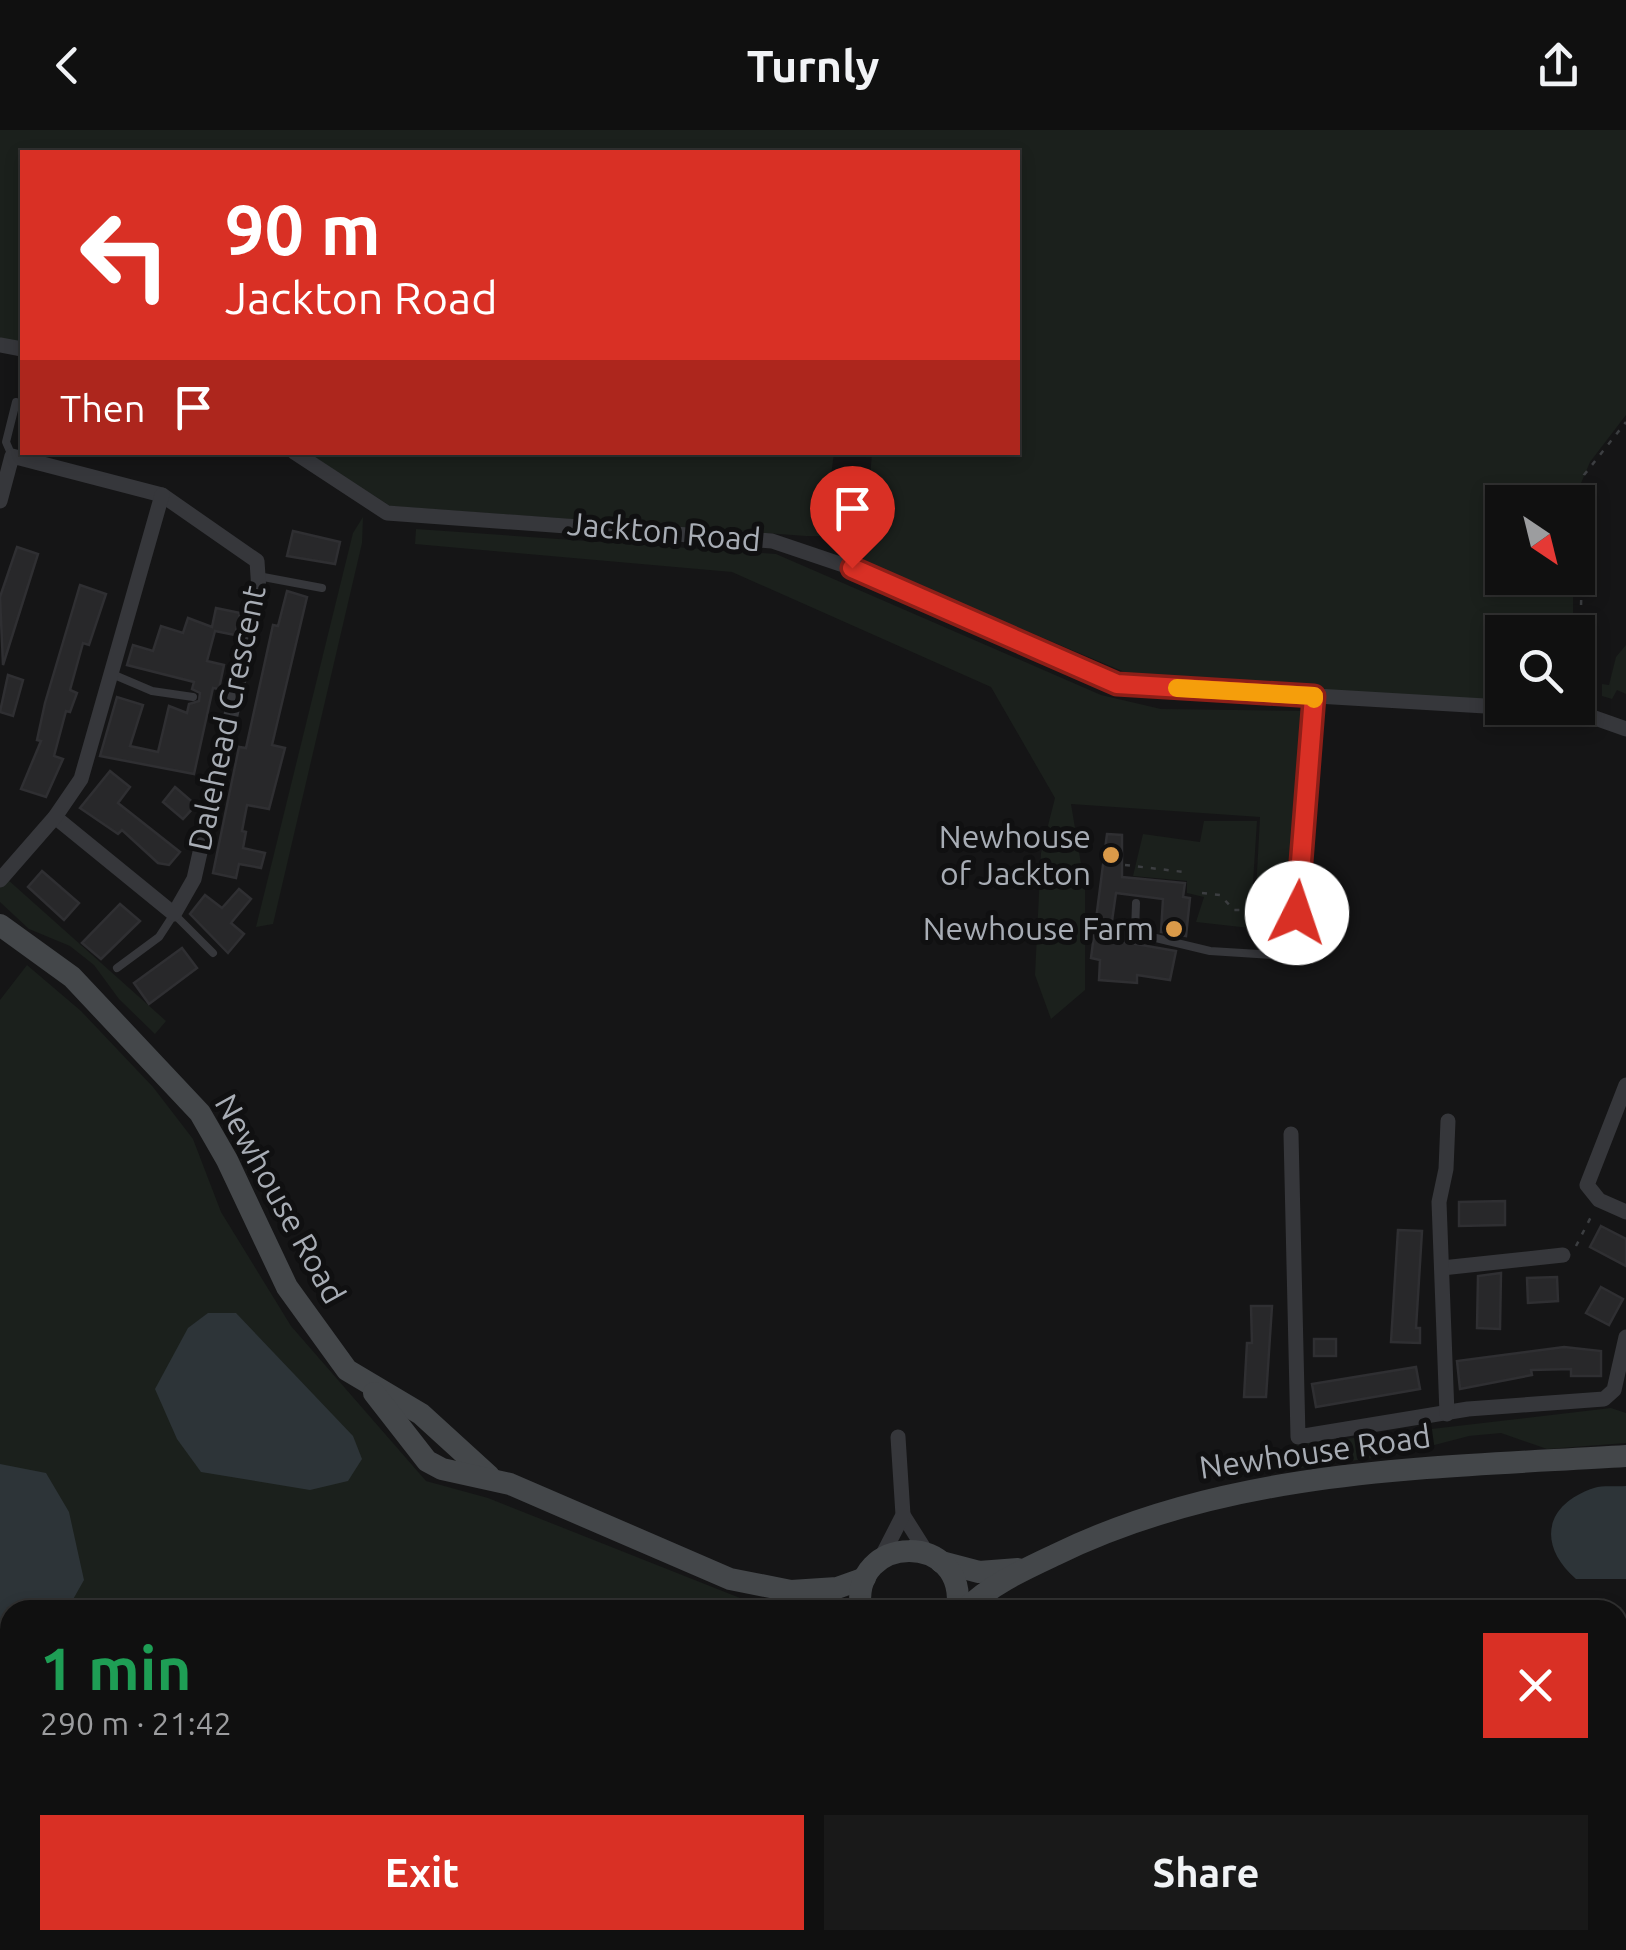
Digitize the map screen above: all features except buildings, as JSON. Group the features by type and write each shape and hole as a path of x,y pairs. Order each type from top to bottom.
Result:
{"street":[{"name":"Jackton Road","path":"299,455 387,513 772,541 852,568 1117,684 1485,706"},
{"name":"Dalehead Crescent","path":"12,456 162,495 258,561 259,591 194,879 174,914"},
{"path":"0,501 12,456"},
{"path":"0,880 55,817 81,779 162,495"},
{"name":"Jackton Road","path":"1595,718 1626,729"},
{"path":"55,817 174,914"},
{"name":"Newhouse Road","path":"0,925 72,976 200,1113 228,1160 287,1287 347,1370 421,1414 490,1476 730,1579 791,1591 837,1588 864,1578"},
{"path":"1626,1085 1587,1185 1599,1200 1626,1212"},
{"path":"1448,1120 1446,1169 1439,1202 1448,1414"},
{"path":"1290,1134 1298,1437 1448,1414 1604,1399 1620,1393 1626,1337"},
{"path":"1442,1268 1563,1254"},
{"path":"862,1600 864,1578 881,1558 903,1516 898,1438"},
{"name":"Newhouse Road","path":"976,1600 1027,1569 1149,1513 1210,1497 1437,1466 1626,1456"},
{"path":"903,1516 957,1589 957,1600"},
{"name":"Newhouse Road","path":"881,1558 912,1550 979,1572 1027,1569"},
{"name":"Newhouse Road","path":"791,1591 807,1600"}],"lane":[{"path":"12,456 6,442 16,402"},
{"path":"258,576 322,588"},
{"path":"110,673 152,691 193,697"},
{"path":"1136,903 1135,933 1210,951 1290,956 1314,696"},
{"path":"117,968 159,937 174,914 212,953"}],"path":[{"path":"1580,615 1584,475 1626,422"},
{"path":"1124,865 1184,872"},
{"path":"1202,893 1220,895 1234,910 1266,910 1271,904"},
{"path":"1563,1254 1576,1247 1599,1200"}],"shaded area":[{"path":"0,130 1626,130 1626,415 1590,462 1580,485 1485,485 1485,595 1573,595 1573,615 1485,615 1485,701 1146,681 863,563 872,455 1020,455 1020,150 20,150 20,343 0,339"},
{"path":"311,455 834,455 823,536 390,506"},
{"path":"363,517 362,543 273,924 256,927 353,533"},
{"path":"416,529 776,554 1101,695 1161,709 1316,711 1301,925 1289,937 1254,929 1260,817 1071,804 1085,888 1085,990 1051,1019 1035,975 1041,853 1055,798 991,687 732,572 415,544"},
{"path":"1626,645 1626,694 1617,690 1612,699 1602,696 1602,684 1609,685 1616,657"},
{"path":"1204,821 1257,821 1250,928 1196,922 1204,897 1187,893 1187,881 1133,876 1143,834 1200,842"},
{"path":"7,879 166,1021 155,1034 119,999 94,965 70,946 29,929 0,902 0,887"},
{"path":"27,965 81,1011 153,1087 193,1139 221,1212 291,1326 426,1481 488,1498 745,1600 0,1600 0,1000"},
{"path":"208,1313 236,1313 353,1436 362,1459 348,1481 310,1490 201,1472 177,1439 155,1389 188,1328"},
{"path":"1611,1408 1626,1413 1626,1443 1547,1449 1501,1433 1469,1436 1400,1454 1215,1480 1210,1471 1302,1444"},
{"path":"0,1464 46,1473 69,1512 84,1580 73,1600 0,1600"},
{"path":"1626,1486 1626,1579 1576,1579 1556,1553 1552,1528 1556,1516 1577,1495 1594,1488"}],"slow traffic":[{"path":"1177,688 1314,699"}],"place":[{"name":"Newhouse of Jackton","path":"1111,855"},
{"name":"Newhouse Farm","path":"1174,929"}],"route":[{"path":"852,568 1117,684 1314,696 1297,913"}]}
